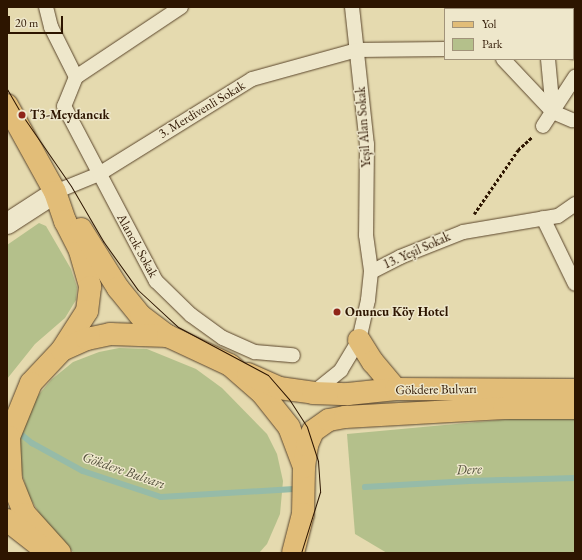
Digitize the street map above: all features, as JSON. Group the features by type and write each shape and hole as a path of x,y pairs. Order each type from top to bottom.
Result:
{"main road":[{"path":"7,106 55,192 65,221 80,251 90,286 87,311 62,350 31,384 7,406"},
{"path":"7,223 55,192"},
{"path":"55,192 68,206 118,288 141,316 168,336"},
{"path":"62,350 87,339 110,334 168,336"},
{"name":"Gökdere Bulvarı","path":"168,336 279,388 313,393 348,394 396,389 575,390"},
{"path":"359,340 396,389"},
{"path":"230,365 262,394 289,427 304,467"},
{"path":"31,384 9,437 11,480 25,514 60,553"},
{"name":"Gökdere Bulvarı","path":"293,553 303,514 304,467 307,445 313,431 329,420 345,417 504,408 575,408"},
{"path":"7,520 48,553"}],"street":[{"path":"46,7 51,26 76,77 181,7"},
{"name":"Yeşil Alan Sokak","path":"352,7 368,144 366,235 371,272"},
{"name":"3. Merdivenli Sokak","path":"55,192 99,174 252,80 357,50 444,49"},
{"path":"504,60 553,112 572,120"},
{"path":"548,60 553,112"},
{"name":"Alancık Sokak","path":"76,77 64,106 156,281 191,315 223,338 255,352 293,355"},
{"path":"543,126 575,77"},
{"name":"13. Yeşil Sokak","path":"313,393 341,370 359,340 368,300 371,272 400,256 463,232 558,216 575,204"},
{"path":"543,218 575,284"}],"path":[{"path":"463,232 489,189 518,150 543,126"}],"green space":[{"path":"39,223 46,226 71,269 77,287 76,300 65,318 35,344 7,379 7,245"},
{"path":"119,348 147,349 196,369 222,388 267,434 277,454 283,481 280,514 267,544 259,553 74,553 45,523 29,496 20,468 19,443 25,419 35,399 51,380 73,362 99,352"},
{"path":"541,416 575,417 575,553 387,553 355,534 347,434"}],"waterway":[{"name":"Gökdere Bulvarı","path":"16,430 32,443 83,471 161,497 294,489"},
{"name":"Dere","path":"365,487 469,481 575,478"}],"tram line":[{"path":"7,89 22,115 71,186 103,241 138,290 178,327 268,375 289,399 307,427 318,461 320,492 301,553"}],"place":[{"name":"T3-Meydancık","path":"22,115"},
{"name":"Onuncu Köy Hotel","path":"337,312"}]}
